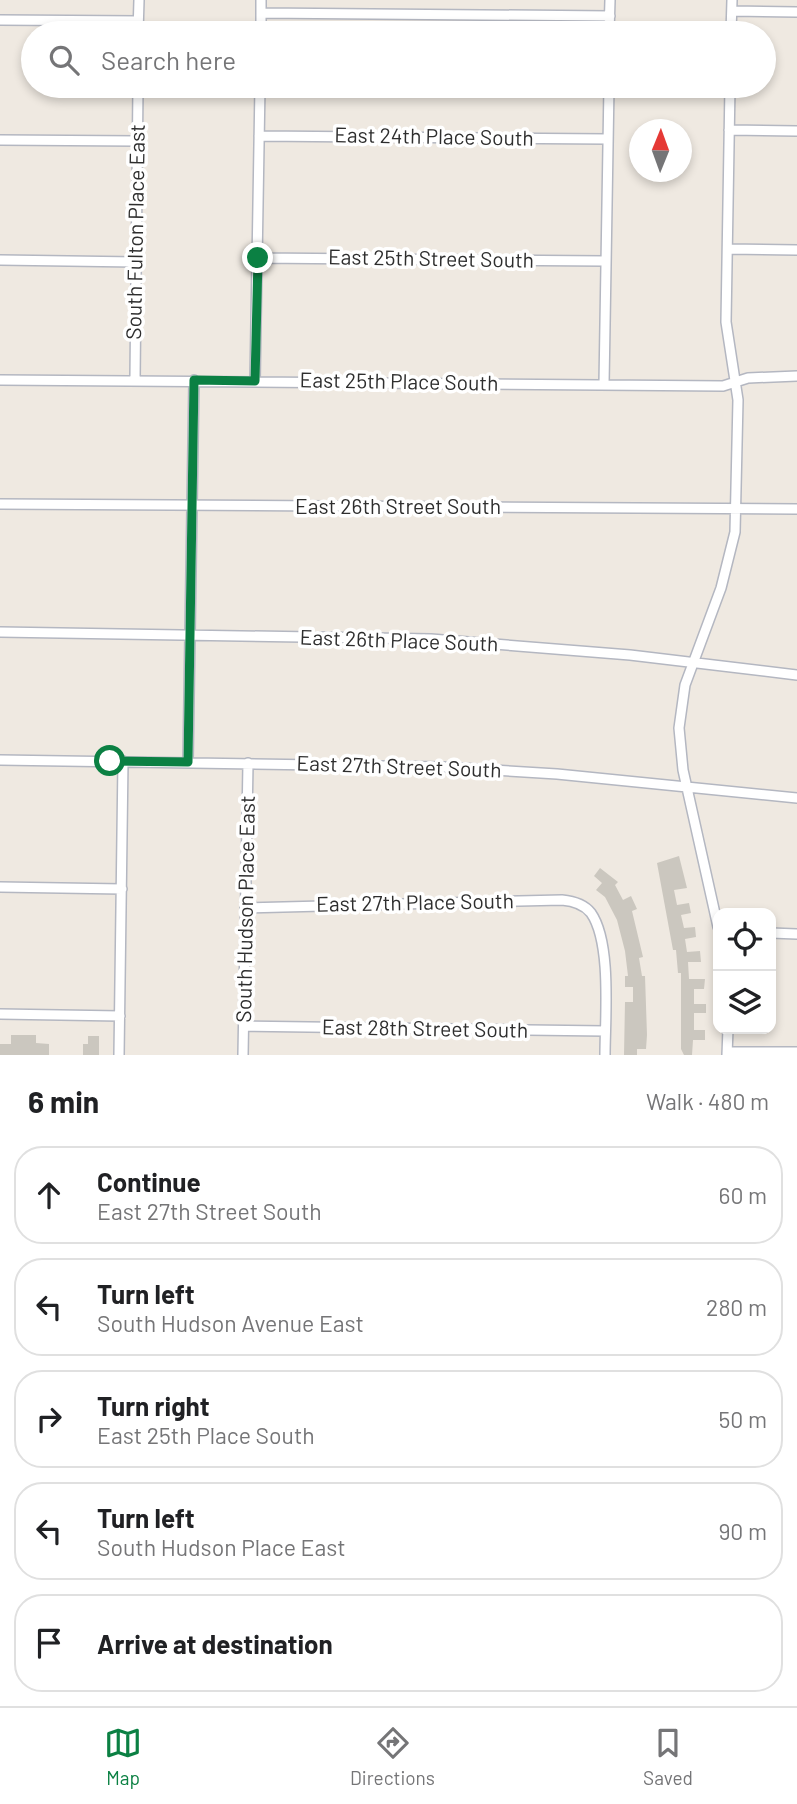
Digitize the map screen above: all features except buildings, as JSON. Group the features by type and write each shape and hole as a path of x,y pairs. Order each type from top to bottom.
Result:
{"street":[{"path":"0,20 138,21 139,0"},
{"path":"261,0 261,21"},
{"path":"610,0 610,21"},
{"path":"732,0 732,21"},
{"path":"732,11 797,12"},
{"path":"261,13 610,16"},
{"name":"South Fulton Place East","path":"135,379 138,98"},
{"path":"255,381 260,98"},
{"path":"604,384 609,98"},
{"path":"714,908 688,787 679,728 685,685 733,553 736,508 736,382 726,322 730,98"},
{"path":"729,130 797,131"},
{"name":"East 24th Place South","path":"259,136 608,139"},
{"path":"0,140 137,141"},
{"path":"728,249 797,250"},
{"name":"East 25th Street South","path":"258,258 605,261"},
{"path":"0,260 136,262"},
{"name":"East 25th Place South","path":"0,380 135,379 723,386 748,378 797,376"},
{"path":"188,762 194,380"},
{"name":"East 26th Street South","path":"0,504 797,509"},
{"name":"East 26th Place South","path":"0,632 444,639 630,655 797,675"},
{"name":"East 27th Street South","path":"0,760 499,770 797,798"},
{"path":"119,1055 123,761"},
{"name":"South Hudson Place East","path":"243,1055 248,763"},
{"path":"0,887 122,889"},
{"name":"East 27th Place South","path":"245,908 562,900 583,906 594,920 604,958 605,1031"},
{"path":"776,933 797,934"},
{"path":"0,1014 120,1016"},
{"name":"East 28th Street South","path":"244,1026 605,1031"},
{"path":"605,1031 605,1055"},
{"path":"727,1034 727,1053 797,1052"}],"route":[{"path":"110,761 188,762 194,380 255,381 258,258"}]}
